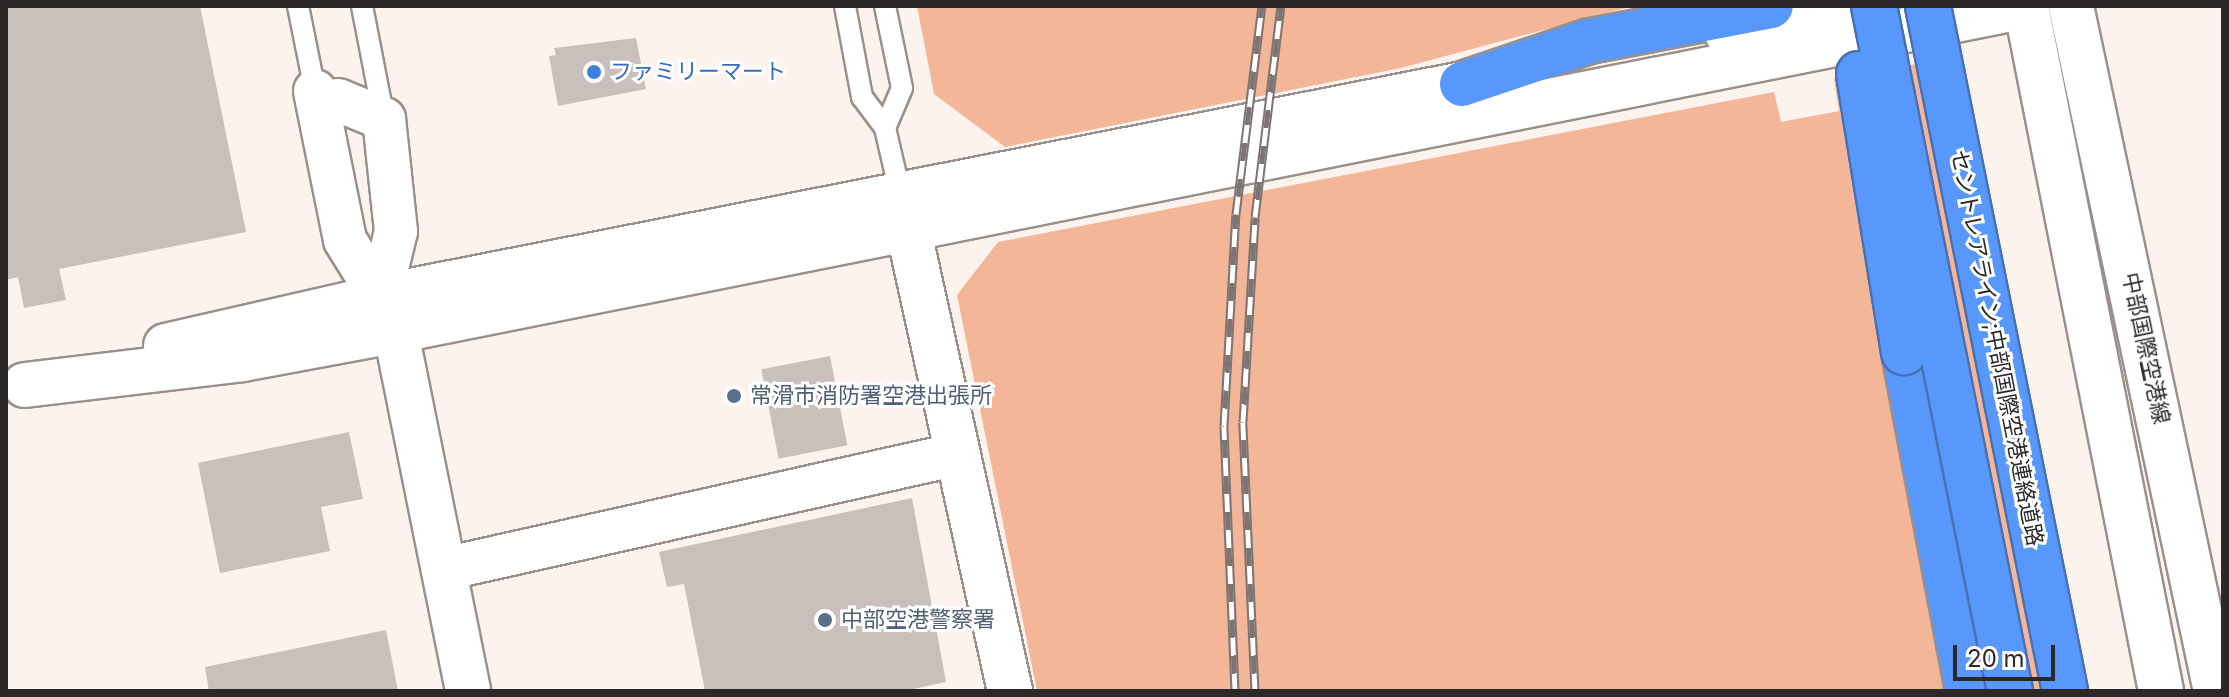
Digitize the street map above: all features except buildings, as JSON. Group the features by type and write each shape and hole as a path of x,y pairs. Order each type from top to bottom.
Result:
{"highway":[{"path":"1462,84 1590,41 1771,6"},
{"path":"1847,6 1881,232 1968,691"},
{"path":"1872,6 2010,691"},
{"name":"セントレアライン;中部国際空港連絡道路","path":"1928,6 2065,691"}],"street":[{"path":"905,214 1462,84 1872,6"},
{"path":"15,387 242,359 387,313 2026,6 2161,691"},
{"name":"中部国際空港線","path":"2071,6 2216,691"},
{"path":"387,313 396,231 384,119 338,100 318,102 345,240 387,313 468,691"},
{"path":"905,214 1010,691"},
{"path":"444,569 958,454"}],"lane":[{"path":"298,6 318,102"},
{"path":"362,6 384,119"},
{"path":"845,6 862,97 885,128 905,214"},
{"path":"885,6 902,88 885,128"}],"shaded area":[{"path":"917,6 1633,6 1401,68 1005,147 934,94"},
{"path":"1922,63 2045,691 1037,691 957,295 998,242 1774,92 1781,122 1839,111 1834,79"}],"railway":[{"path":"1235,691 1224,426 1236,214 1262,6"},
{"path":"1255,691 1243,422 1255,217 1281,6"}],"place":[{"name":"ファミリーマート","path":"594,72"},
{"name":"常滑市消防署空港出張所","path":"734,396"},
{"name":"中部空港警察署","path":"825,620"}]}
